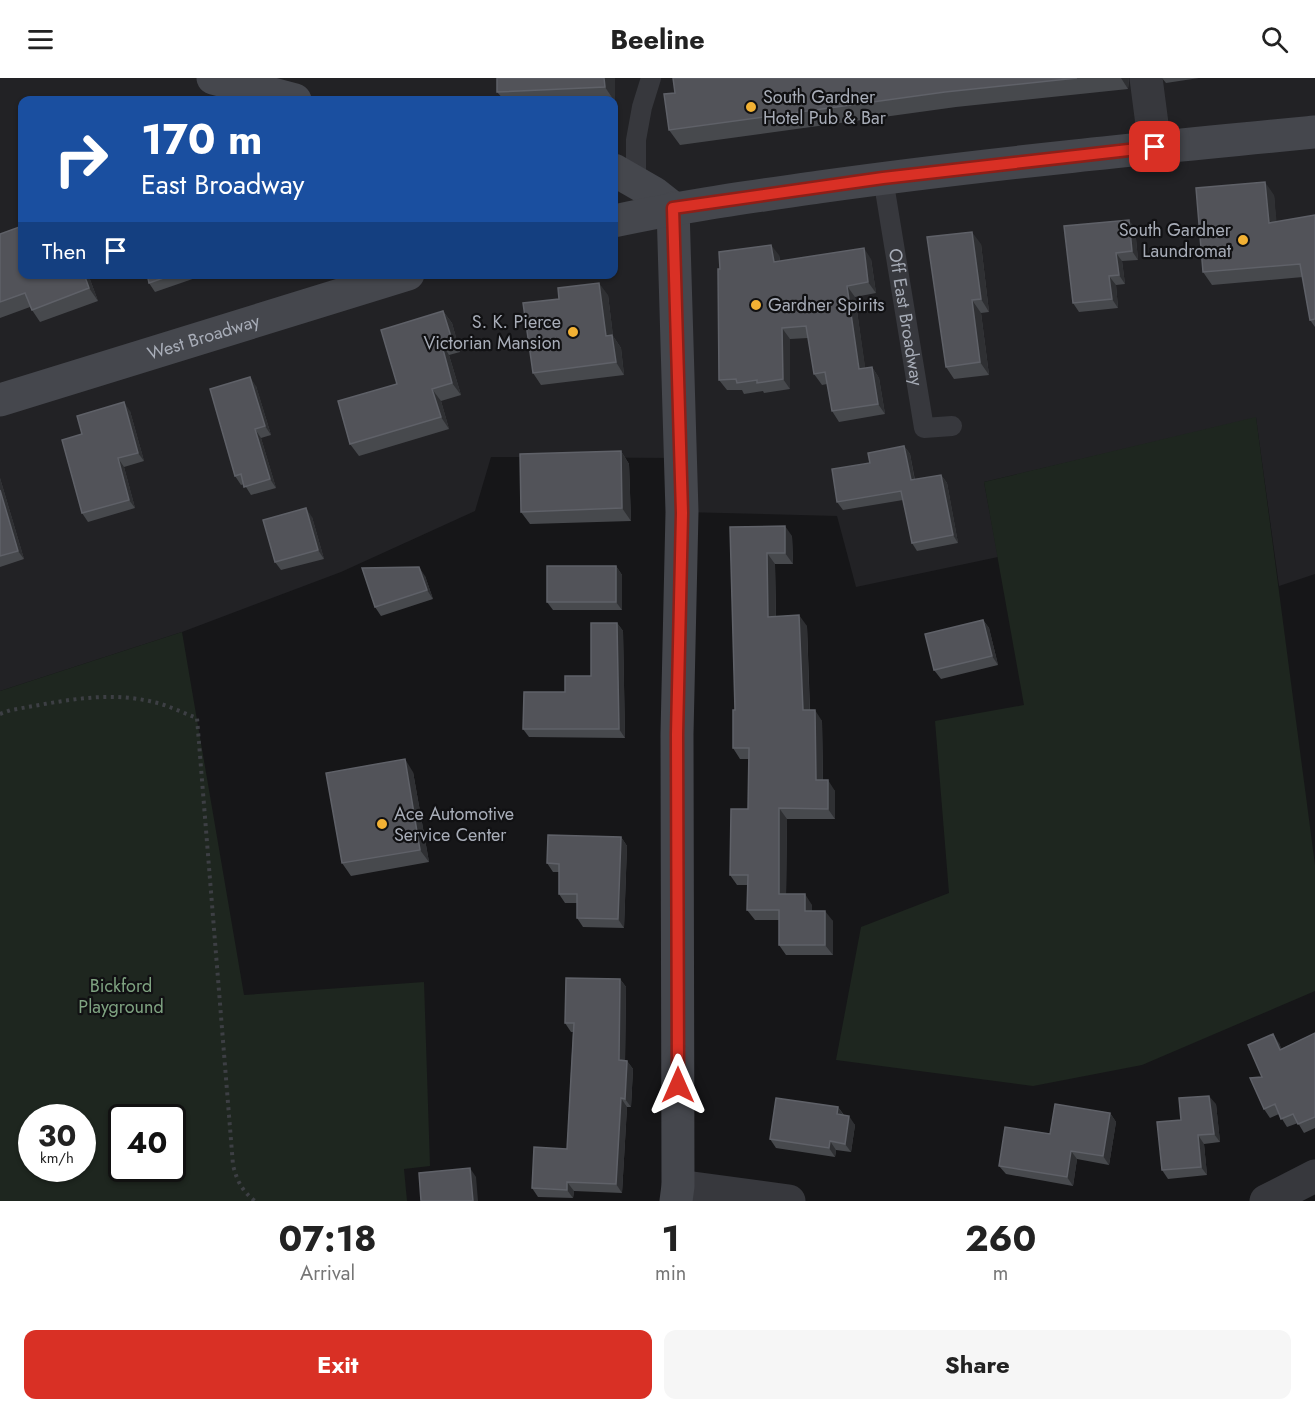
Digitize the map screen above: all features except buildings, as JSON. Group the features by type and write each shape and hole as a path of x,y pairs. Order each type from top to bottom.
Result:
{"main road":[{"path":"213,78 280,96"},
{"path":"618,220 673,208 883,178 1155,147 1315,132"},
{"path":"625,176 654,193 673,208"},
{"path":"673,208 682,513 677,734 677,1193"},
{"name":"West Broadway","path":"0,400 392,279"}],"street":[{"path":"1146,78 1155,147"},
{"path":"1266,1201 1315,1176"},
{"path":"677,1193 789,1201"}],"lane":[{"path":"625,176 651,78"},
{"name":"Off East Broadway","path":"883,178 924,428 952,426"}],"path":[{"path":"0,714 11,710 90,697 125,697 155,702 197,718 233,1165 237,1180 245,1193 255,1201"}],"shaded area":[{"path":"0,78 1315,78 1315,574 1279,586 1256,418 984,482 998,557 856,587 837,516 682,512 680,458 491,457 475,511 341,572 182,632 0,691"}],"green space":[{"path":"1256,417 1315,865 1315,991 1142,1065 1033,1086 836,1060 861,927 949,893 935,721 1024,705 984,482"},
{"name":"Bickford Playground","path":"182,632 244,995 424,982 430,1166 404,1169 407,1201 0,1201 0,691"}],"place":[{"name":"South Gardner Hotel Pub & Bar","path":"751,107"},
{"name":"South Gardner Laundromat","path":"1243,240"},
{"name":"Gardner Spirits","path":"756,305"},
{"name":"S. K. Pierce Victorian Mansion","path":"573,332"},
{"name":"Ace Automotive Service Center","path":"382,824"}],"route":[{"path":"678,1085 677,734 682,513 673,208 883,178 1155,147"}]}
